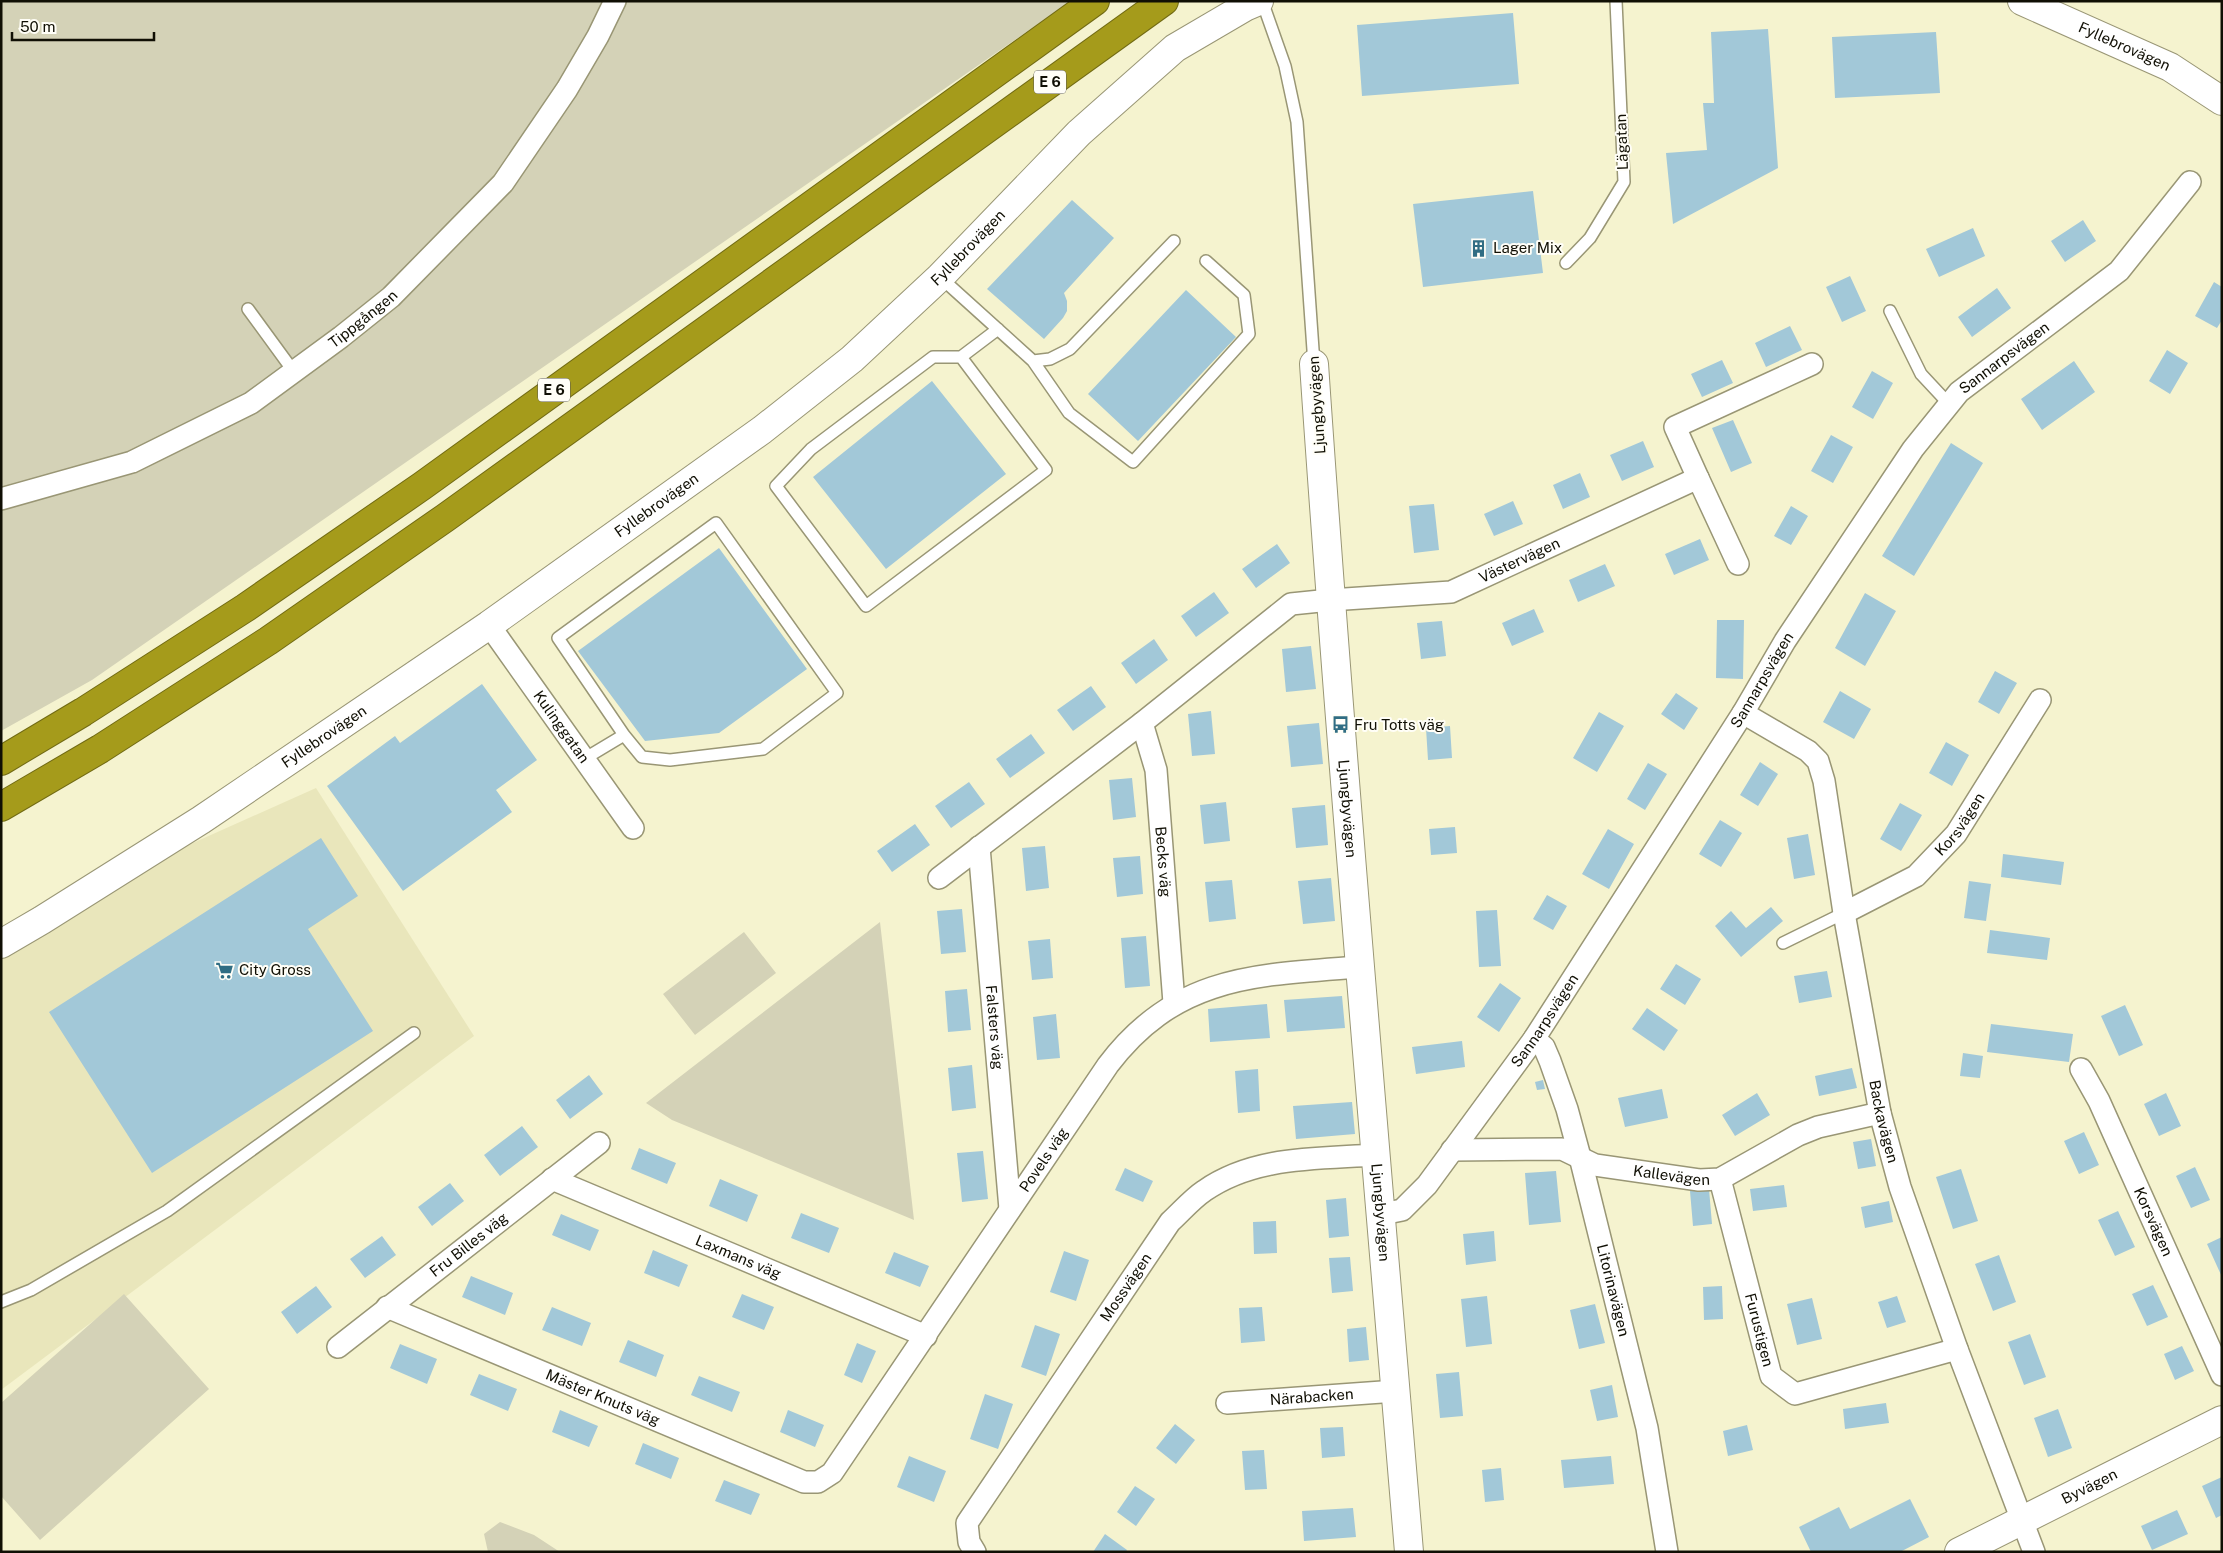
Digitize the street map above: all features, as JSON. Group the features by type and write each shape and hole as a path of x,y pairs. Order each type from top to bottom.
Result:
{"highway":[{"name":"E 6","path":"1,761 83,712 245,608 414,492 1095,1"},
{"name":"E 6","path":"1,807 100,749 284,630 445,518 1164,1"}],"street":[{"name":"Tippgången","path":"1,499 132,462 251,403 391,297 503,183 567,88 598,36 615,1"},
{"name":"Fyllebrovägen","path":"1,944 179,835 489,626 762,430 852,359 940,277 1080,133 1175,48 1246,7 1260,1"},
{"name":"Fyllebrovägen","path":"2022,1 2170,67 2222,101"},
{"name":"Sannarpsvägen","path":"1382,1214 1397,1212 1408,1205 1426,1185 1534,1039 1743,713 1785,641 1913,449 1959,392 2119,271 2190,182"},
{"name":"Ljungbyvägen","path":"1314,364 1330,600 1359,967 1382,1214 1409,1552"},
{"path":"1738,564 1675,427 1812,364"},
{"name":"Västervägen","path":"1330,600 1451,592 1698,478"},
{"path":"939,878 1142,723 1291,604 1330,600"},
{"name":"Kulinggatan","path":"489,626 633,828"},
{"name":"Korsvägen","path":"1844,913 1916,876 1956,834 2040,700"},
{"name":"Backavägen","path":"1743,713 1808,751 1818,761 1824,781 1844,913 1880,1112 1900,1186 1957,1349 2034,1552"},
{"name":"Becks väg","path":"1142,723 1156,770 1174,1003"},
{"name":"Falsters väg","path":"979,847 1010,1209"},
{"name":"Povels väg","path":"818,1482 832,1473 1117,1053 1141,1028 1174,1003 1208,988 1247,978 1359,967"},
{"name":"Litorinavägen","path":"1534,1039 1544,1047 1550,1061 1567,1109 1580,1157 1646,1428 1667,1552"},
{"name":"Korsvägen","path":"2081,1069 2099,1101 2222,1375"},
{"name":"Kallevägen","path":"1452,1150 1562,1150 1595,1165 1699,1180 1720,1179 1798,1135 1818,1127 1880,1112"},
{"name":"Fru Billes väg","path":"338,1347 599,1143"},
{"name":"Mossvägen","path":"972,1547 967,1523 1170,1222 1202,1192 1228,1176 1255,1167 1277,1162 1375,1155"},
{"name":"Laxmans väg","path":"552,1179 926,1336"},
{"name":"Furustigen","path":"1720,1179 1771,1376 1796,1394 1957,1349"},
{"name":"Mäster Knuts väg","path":"387,1307 804,1482 818,1482"},
{"name":"Närabacken","path":"1227,1403 1396,1391"},
{"name":"Byvägen","path":"1958,1552 2222,1420"}],"lane":[{"name":"Ljungbyvägen","path":"1260,1 1285,66 1297,122 1314,364"},
{"name":"Lägatan","path":"1566,263 1590,238 1624,182 1616,1"},
{"path":"1033,361 1050,359 1070,349 1174,241"},
{"path":"940,277 1033,361 1070,414 1133,462 1249,334 1244,295 1206,261"},
{"path":"248,309 294,372"},
{"path":"1890,311 1921,374 1949,404"},
{"path":"961,357 1046,470 866,606 776,486 811,449 933,357 961,357 998,329"},
{"path":"716,523 837,693 763,749 670,760 642,756 624,735 558,638 716,523"},
{"path":"584,759 624,735"},
{"path":"1783,943 1844,913"},
{"path":"1,1302 31,1290 167,1211 414,1033"}],"shaded area":[{"path":"1,1 1071,1 92,680 1,731"},
{"path":"316,788 474,1036 1,1390 1,929"},
{"path":"880,922 914,1220 672,1120 646,1103"},
{"path":"744,932 776,973 695,1035 663,994"},
{"path":"124,1294 209,1389 40,1540 1,1496 1,1403"},
{"path":"500,1522 534,1535 560,1552 488,1552 484,1534"}],"building":[{"path":"1513,13 1519,84 1362,96 1357,25"},
{"path":"1768,29 1778,168 1673,224 1666,153 1707,150 1703,103 1714,103 1711,32"},
{"path":"1936,32 1940,93 1835,98 1832,37"},
{"name":"Lager Mix","path":"1533,191 1543,273 1423,287 1413,204"},
{"path":"1072,200 1114,238 1064,293 1067,301 1067,311 1044,339 987,289"},
{"path":"2083,220 2096,241 2065,262 2051,241"},
{"path":"1973,228 1985,256 1939,277 1926,249"},
{"path":"1850,276 1866,311 1842,322 1826,287"},
{"path":"2214,282 2222,287 2222,320 2217,328 2195,316"},
{"path":"1997,288 2011,308 1972,337 1958,317"},
{"path":"1186,290 1236,337 1138,441 1088,394"},
{"path":"1790,326 1802,350 1766,367 1755,343"},
{"path":"2167,350 2188,363 2170,394 2149,381"},
{"path":"1722,360 1733,383 1702,397 1691,374"},
{"path":"2074,361 2095,392 2042,430 2021,399"},
{"path":"1872,371 1893,383 1873,419 1852,407"},
{"path":"932,381 1006,474 886,569 813,477"},
{"path":"1733,420 1752,463 1731,472 1712,428"},
{"path":"1831,435 1853,447 1833,483 1811,471"},
{"path":"1643,441 1654,467 1622,481 1610,455"},
{"path":"1951,443 1983,463 1914,576 1882,556"},
{"path":"1580,473 1590,497 1563,509 1553,485"},
{"path":"1513,501 1523,524 1494,536 1484,514"},
{"path":"1434,504 1439,550 1414,553 1409,506"},
{"path":"1791,506 1808,516 1791,545 1774,536"},
{"path":"1700,539 1709,560 1674,575 1665,554"},
{"path":"1277,544 1290,563 1256,588 1242,569"},
{"path":"719,548 807,669 719,733 645,741 578,651"},
{"path":"1605,564 1615,586 1578,602 1569,580"},
{"path":"1214,592 1229,613 1196,637 1181,616"},
{"path":"1865,593 1896,611 1865,666 1835,648"},
{"path":"1534,609 1544,632 1512,646 1502,623"},
{"path":"1717,620 1744,620 1743,679 1716,678"},
{"path":"1442,621 1446,656 1421,659 1417,623"},
{"path":"1154,639 1168,660 1136,684 1121,663"},
{"path":"1311,646 1316,689 1286,692 1282,649"},
{"path":"1995,671 2017,683 1999,714 1978,702"},
{"path":"482,684 537,760 496,790 512,812 403,891 327,786 395,736 400,743"},
{"path":"1091,686 1106,707 1073,731 1057,710"},
{"path":"1840,691 1871,709 1854,739 1823,722"},
{"path":"1676,693 1698,708 1684,730 1661,714"},
{"path":"1211,711 1215,754 1192,756 1188,714"},
{"path":"1599,712 1624,726 1597,772 1573,758"},
{"path":"1319,723 1323,764 1291,767 1287,726"},
{"path":"1450,726 1452,758 1428,760 1426,728"},
{"path":"1031,734 1045,753 1010,778 996,759"},
{"path":"1946,742 1969,755 1952,786 1929,773"},
{"path":"1760,762 1778,774 1758,806 1740,795"},
{"path":"1648,763 1667,774 1645,810 1627,799"},
{"path":"1132,778 1136,817 1113,820 1109,780"},
{"path":"969,782 985,804 951,828 935,806"},
{"path":"1226,802 1230,841 1204,844 1200,805"},
{"path":"1900,803 1922,815 1901,851 1880,839"},
{"path":"1325,805 1328,845 1296,848 1292,808"},
{"path":"1720,820 1742,833 1721,867 1699,854"},
{"path":"915,824 930,845 892,872 877,851"},
{"path":"1455,827 1457,853 1431,855 1429,829"},
{"path":"1608,829 1634,844 1609,889 1582,874"},
{"path":"1808,834 1815,875 1794,879 1787,838"},
{"name":"City Gross","path":"321,838 358,896 308,929 373,1031 152,1173 49,1012"},
{"path":"1045,846 1049,888 1026,891 1022,848"},
{"path":"2003,854 2064,862 2061,885 2001,877"},
{"path":"1140,856 1143,894 1117,897 1113,858"},
{"path":"1331,878 1335,921 1303,924 1298,881"},
{"path":"1232,880 1236,919 1209,922 1205,882"},
{"path":"1969,881 1991,884 1986,921 1964,918"},
{"path":"1547,895 1567,906 1553,930 1533,919"},
{"path":"1771,907 1783,921 1741,957 1715,926 1731,911 1746,928"},
{"path":"962,909 966,952 941,954 937,911"},
{"path":"1497,910 1501,966 1479,967 1476,911"},
{"path":"1990,930 2050,938 2047,960 1987,953"},
{"path":"1146,936 1150,986 1125,988 1121,938"},
{"path":"1050,939 1053,978 1032,980 1028,941"},
{"path":"1676,964 1701,979 1685,1005 1660,989"},
{"path":"1827,971 1832,997 1799,1003 1794,976"},
{"path":"1500,983 1521,998 1499,1032 1477,1017"},
{"path":"967,989 971,1030 948,1032 945,991"},
{"path":"1342,996 1345,1028 1287,1032 1284,1000"},
{"path":"1267,1004 1270,1038 1210,1042 1208,1009"},
{"path":"2125,1005 2143,1045 2119,1056 2101,1016"},
{"path":"1647,1008 1678,1030 1664,1051 1632,1029"},
{"path":"1056,1014 1060,1058 1037,1060 1033,1017"},
{"path":"1991,1024 2073,1034 2069,1062 1987,1052"},
{"path":"1462,1041 1465,1067 1416,1074 1412,1047"},
{"path":"1963,1053 1983,1056 1980,1078 1960,1076"},
{"path":"972,1065 976,1108 952,1111 948,1068"},
{"path":"1852,1068 1857,1088 1819,1096 1815,1076"},
{"path":"1258,1069 1260,1111 1238,1113 1235,1071"},
{"path":"589,1075 603,1094 570,1119 556,1100"},
{"path":"1543,1080 1545,1089 1537,1090 1535,1082"},
{"path":"1662,1089 1668,1118 1625,1127 1618,1098"},
{"path":"1757,1093 1770,1115 1735,1136 1722,1115"},
{"path":"2166,1093 2181,1126 2159,1136 2144,1104"},
{"path":"1352,1102 1355,1134 1296,1139 1293,1106"},
{"path":"522,1126 538,1147 500,1176 484,1155"},
{"path":"2084,1132 2099,1165 2079,1174 2064,1141"},
{"path":"1871,1139 1876,1166 1858,1169 1853,1142"},
{"path":"639,1148 676,1163 667,1184 631,1169"},
{"path":"983,1151 988,1199 962,1202 957,1153"},
{"path":"2195,1167 2210,1200 2191,1208 2176,1176"},
{"path":"1125,1168 1153,1181 1143,1202 1115,1190"},
{"path":"1961,1169 1978,1221 1953,1229 1936,1177"},
{"path":"1556,1171 1561,1222 1529,1225 1525,1173"},
{"path":"720,1179 758,1195 747,1222 709,1206"},
{"path":"450,1183 464,1201 432,1226 418,1207"},
{"path":"1784,1185 1787,1207 1753,1211 1750,1189"},
{"path":"1709,1189 1712,1224 1693,1226 1690,1191"},
{"path":"1346,1198 1349,1236 1329,1238 1326,1200"},
{"path":"1889,1201 1893,1222 1865,1228 1861,1207"},
{"path":"2118,1211 2135,1247 2115,1256 2098,1220"},
{"path":"801,1213 839,1228 829,1253 791,1238"},
{"path":"561,1214 599,1230 590,1251 552,1235"},
{"path":"1276,1221 1277,1253 1254,1254 1253,1222"},
{"path":"1494,1231 1496,1261 1466,1265 1463,1234"},
{"path":"382,1236 396,1255 365,1278 350,1259"},
{"path":"2222,1237 2222,1277 2207,1244"},
{"path":"653,1250 688,1265 679,1287 644,1273"},
{"path":"1064,1251 1089,1260 1076,1301 1050,1292"},
{"path":"894,1252 929,1266 920,1287 885,1273"},
{"path":"1999,1255 2016,1302 1993,1311 1975,1264"},
{"path":"1350,1257 1353,1291 1332,1293 1329,1258"},
{"path":"471,1276 513,1293 505,1315 462,1297"},
{"path":"2153,1285 2168,1317 2147,1326 2132,1294"},
{"path":"316,1286 332,1307 297,1334 281,1312"},
{"path":"1722,1286 1723,1319 1704,1320 1703,1287"},
{"path":"742,1294 774,1307 764,1330 732,1317"},
{"path":"1487,1296 1492,1344 1466,1347 1461,1299"},
{"path":"1897,1296 1906,1322 1887,1328 1878,1302"},
{"path":"1812,1298 1822,1339 1797,1345 1787,1304"},
{"path":"1595,1304 1605,1343 1579,1349 1570,1310"},
{"path":"552,1307 591,1323 582,1346 542,1330"},
{"path":"1262,1307 1265,1341 1241,1343 1239,1308"},
{"path":"1035,1325 1060,1334 1046,1376 1021,1367"},
{"path":"1366,1327 1369,1360 1349,1362 1347,1329"},
{"path":"2030,1334 2046,1377 2024,1385 2008,1342"},
{"path":"628,1340 664,1355 656,1377 619,1362"},
{"path":"857,1343 876,1351 862,1383 844,1375"},
{"path":"400,1344 437,1359 427,1384 390,1368"},
{"path":"2182,1346 2194,1371 2175,1380 2164,1354"},
{"path":"1459,1372 1463,1416 1440,1418 1436,1374"},
{"path":"479,1374 517,1389 508,1411 470,1395"},
{"path":"699,1376 740,1392 732,1412 691,1395"},
{"path":"1612,1385 1618,1417 1597,1421 1590,1390"},
{"path":"985,1394 1013,1404 998,1449 970,1439"},
{"path":"1886,1403 1889,1423 1845,1429 1843,1409"},
{"path":"2058,1409 2072,1448 2048,1457 2034,1418"},
{"path":"560,1410 598,1426 589,1447 552,1432"},
{"path":"788,1410 824,1425 815,1447 780,1432"},
{"path":"1175,1424 1195,1440 1176,1464 1156,1448"},
{"path":"1747,1425 1753,1450 1728,1456 1723,1431"},
{"path":"1343,1427 1345,1456 1322,1458 1320,1428"},
{"path":"643,1443 679,1458 671,1479 635,1464"},
{"path":"1264,1450 1267,1489 1245,1490 1242,1451"},
{"path":"909,1456 946,1471 934,1502 897,1487"},
{"path":"1611,1456 1614,1484 1564,1488 1561,1460"},
{"path":"1501,1468 1504,1500 1485,1502 1482,1470"},
{"path":"2222,1477 2222,1515 2216,1518 2202,1486"},
{"path":"724,1480 760,1494 751,1515 715,1501"},
{"path":"1135,1486 1155,1499 1136,1526 1117,1512"},
{"path":"1910,1499 1929,1537 1900,1552 1811,1552 1799,1527 1839,1507 1850,1529"},
{"path":"1353,1508 1356,1537 1304,1541 1302,1511"},
{"path":"2177,1510 2188,1534 2152,1550 2141,1526"},
{"path":"1105,1534 1127,1550 1126,1552 1093,1552"}],"place":[{"name":"Lager Mix","path":"1479,248"},
{"name":"Fru Totts väg","path":"1340,725"},
{"name":"City Gross","path":"225,970"}]}
